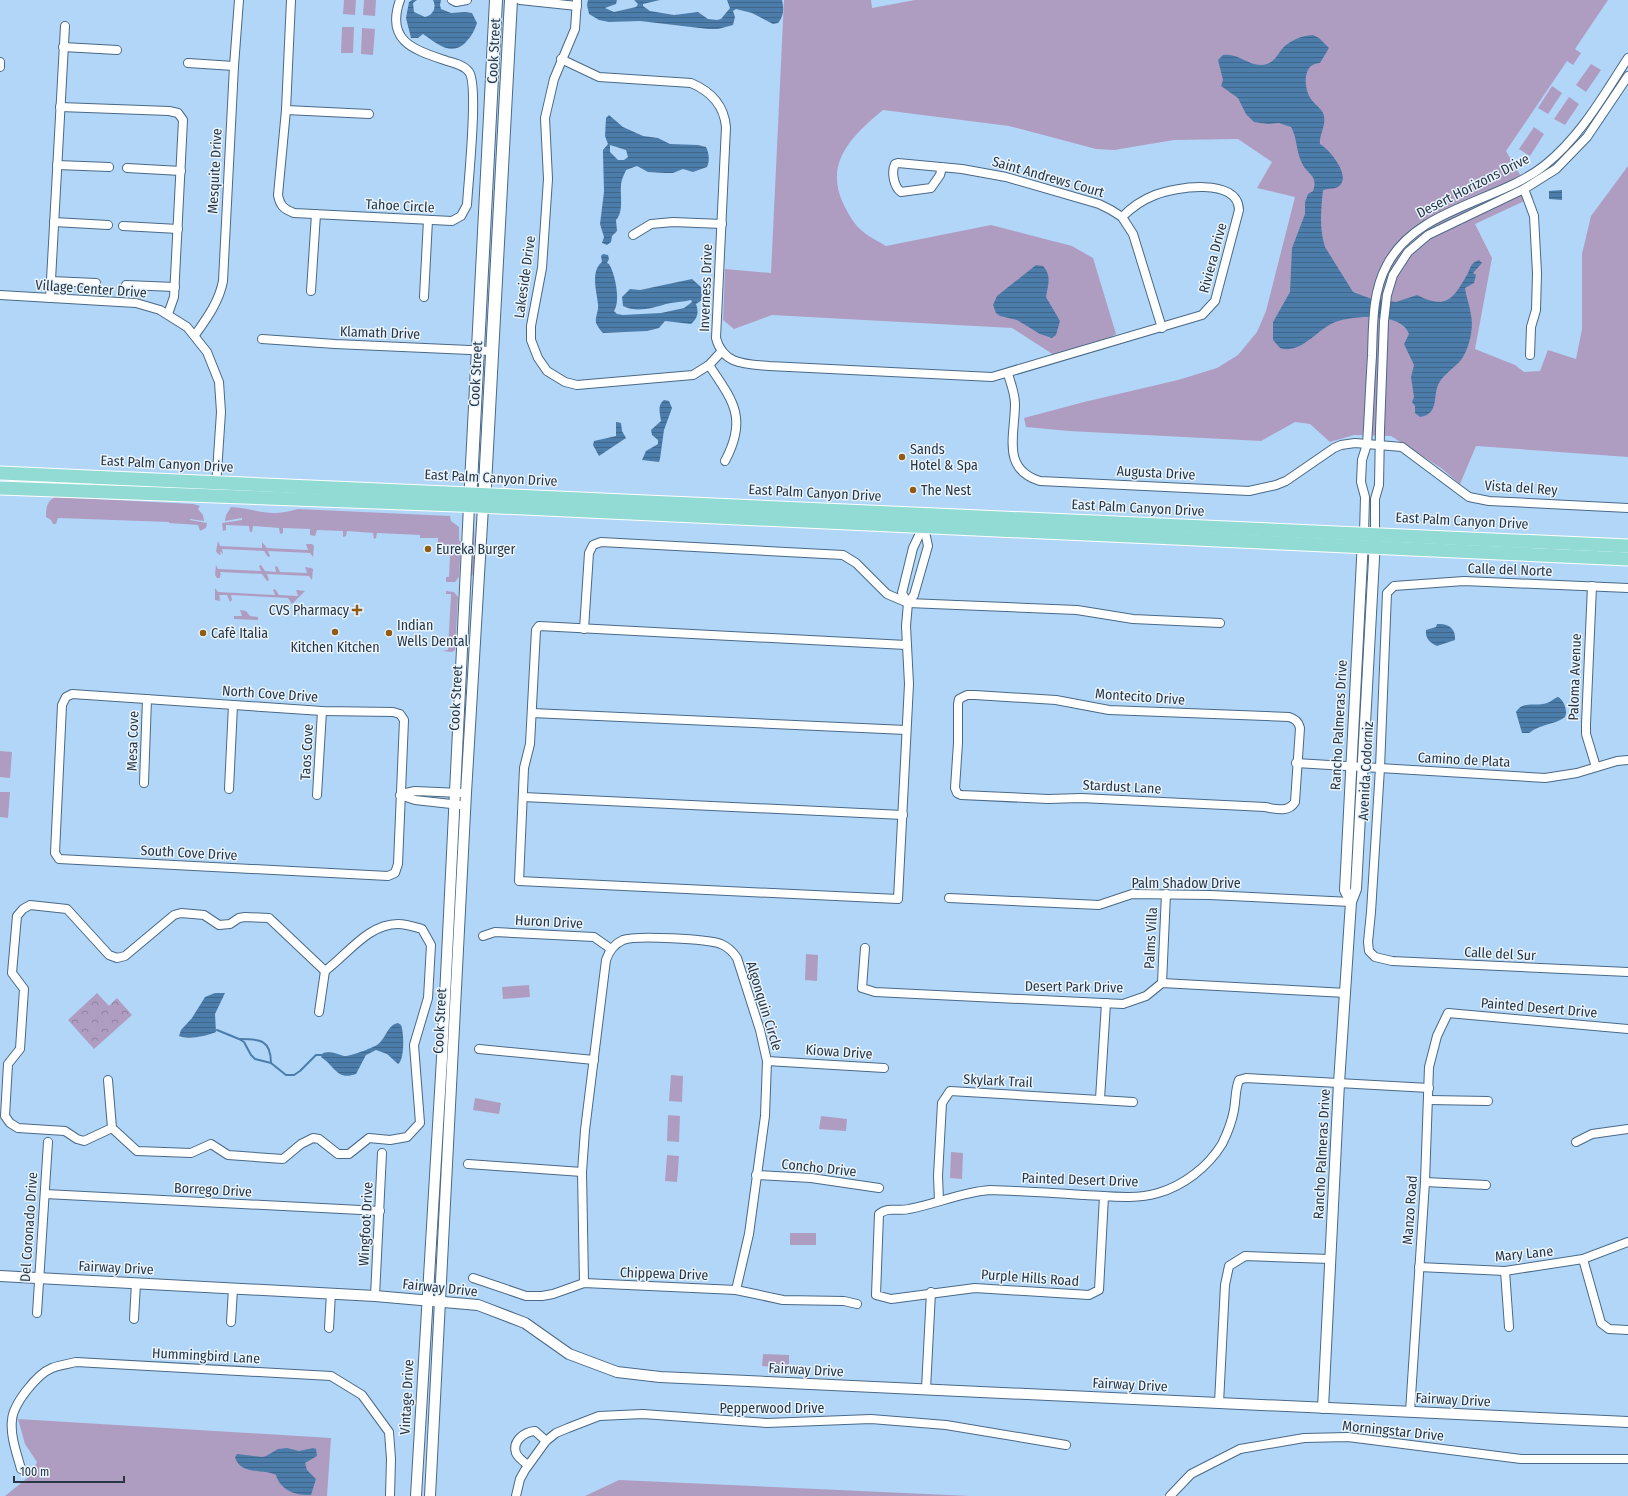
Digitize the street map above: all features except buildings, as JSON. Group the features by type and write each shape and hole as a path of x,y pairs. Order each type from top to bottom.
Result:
{"main road":[{"name":"Cook Street","path":"470,506 496,0"},
{"name":"Cook Street","path":"483,507 511,0"},
{"name":"East Palm Canyon Drive","path":"2,472 1628,546"},
{"name":"East Palm Canyon Drive","path":"0,488 470,506 1628,559"}],"street":[{"name":"Mesquite Drive","path":"195,335 221,293 223,281 234,66 239,0"},
{"name":"Tahoe Circle","path":"291,0 286,110 279,200 284,209 289,211 316,214 452,221 461,216 467,205 473,84 469,72 466,69 455,63 422,53 407,44 402,39 396,20 400,0"},
{"path":"452,0 456,2 467,0"},
{"path":"520,0 577,3"},
{"name":"Lakeside Drive","path":"577,3 575,29 562,59 545,118 548,179 542,268 531,326 531,340 538,358 547,371 564,382 577,385 693,375 709,365 722,351"},
{"path":"50,298 64,26"},
{"path":"63,47 118,50"},
{"name":"Desert Horizons Drive","path":"1369,547 1365,497 1361,482 1362,458 1367,444 1377,292 1387,265 1394,254 1412,234 1448,214 1535,172 1568,145 1583,128 1628,58"},
{"name":"Inverness Drive","path":"562,59 599,77 691,83 704,89 715,100 723,113 726,127 716,328 718,345 732,360 769,366 958,375 983,378 1008,374"},
{"path":"0,62 0,67"},
{"path":"188,63 234,66"},
{"name":"Desert Horizons Drive","path":"1369,534 1379,485 1384,321 1387,295 1393,274 1408,252 1423,239 1448,224 1524,189 1556,169 1587,137 1628,76"},
{"path":"60,107 169,111 178,113 183,123 181,171 175,287 174,297 168,314"},
{"path":"286,110 369,114"},
{"name":"Saint Andrews Court","path":"942,167 940,175 930,188 901,192 896,186 893,174 895,164 942,167 982,172 1006,177 1099,204 1122,217 1133,234 1137,244 1162,328"},
{"path":"57,165 110,167"},
{"path":"127,168 181,171"},
{"name":"Riviera Drive","path":"1008,374 1202,315 1215,301 1239,210 1237,200 1230,192 1223,190 1183,188 1156,194 1144,199 1122,217"},
{"path":"1524,189 1534,216 1537,273 1536,310 1531,327 1530,355"},
{"path":"311,291 316,214"},
{"path":"424,297 428,220"},
{"path":"54,222 108,225"},
{"path":"633,235 651,224 673,222 722,224"},
{"path":"123,226 178,229"},
{"path":"51,281 96,283"},
{"path":"126,285 175,287"},
{"name":"Village Center Drive","path":"0,295 136,303 150,306 168,314 195,335 212,361 219,382 221,412 216,496"},
{"name":"Klamath Drive","path":"264,340 492,351"},
{"path":"709,365 733,401 735,410 736,426 731,449 725,461"},
{"name":"Augusta Drive","path":"1008,374 1015,402 1012,444 1014,457 1020,470 1026,475 1040,481 1253,490 1267,488 1286,481 1341,445 1380,444"},
{"name":"Vista del Rey","path":"1380,444 1402,447 1444,480 1469,497 1489,500 1628,508"},
{"name":"Cook Street","path":"427,1300 470,506"},
{"name":"Cook Street","path":"440,1301 466,793 483,507"},
{"path":"906,645 543,626 537,628 530,744 524,768 519,881 898,898 909,684 906,645 908,603 902,593 914,548 922,527 923,514"},
{"path":"908,603 914,595 928,546 922,527"},
{"path":"584,629 589,553 593,545 601,542 843,555 856,563 887,594 908,603 1077,610 1133,619 1220,623"},
{"name":"Rancho Palmeras Drive","path":"1351,902 1345,890 1351,767 1369,547"},
{"name":"Rancho Palmeras Drive","path":"1323,1408 1330,1259 1351,902 1356,889 1362,768 1369,547"},
{"name":"Calle del Norte","path":"1391,588 1464,581 1628,588"},
{"name":"Paloma Avenue","path":"1592,586 1586,734 1596,768"},
{"name":"Avenida Codorniz","path":"1372,955 1368,942 1380,768 1387,593 1391,588"},
{"name":"North Cove Drive","path":"62,704 66,697 72,694 322,711 393,712 400,714 404,720 400,795"},
{"name":"Montecito Drive","path":"958,743 959,699 962,696 975,695 1056,700 1109,710 1289,717 1299,723 1300,728 1296,763"},
{"name":"Mesa Cove","path":"144,783 147,700"},
{"name":"South Cove Drive","path":"62,704 55,853 59,859 388,876 395,873 398,864 400,795"},
{"path":"229,789 233,705"},
{"name":"Taos Cove","path":"317,795 322,711"},
{"path":"532,713 906,730"},
{"name":"Stardust Lane","path":"958,743 955,788 957,793 966,797 978,796 1048,799 1081,798 1286,810 1296,802 1296,763"},
{"name":"Camino de Plata","path":"1296,763 1545,778 1578,773 1617,761 1628,760"},
{"path":"400,795 415,791 466,793"},
{"path":"400,795 415,800 466,806"},
{"path":"523,797 902,815"},
{"name":"Palm Shadow Drive","path":"949,898 1099,905 1132,894 1166,894 1351,902"},
{"name":"Palms Villa","path":"1162,983 1166,894"},
{"path":"112,1128 84,1141 77,1139 65,1131 18,1128 10,1123 5,1116 8,1064 20,1049 24,989 12,973 16,921 23,909 30,905 67,909 109,955 117,958 126,956 174,915 181,913 204,915 218,925 230,924 239,918 245,917 269,918 325,971"},
{"path":"108,1080 112,1128 137,1151 191,1154 211,1144 228,1155 284,1159 301,1144 313,1138 319,1139 338,1154 349,1154 369,1138 390,1140 407,1137 420,1123 414,1045 428,998 431,945 422,929 400,924 382,926 371,932 325,971 319,1012"},
{"name":"Huron Drive","path":"483,936 495,932 594,937 611,949"},
{"name":"Algonquin Circle","path":"611,949 622,941 636,938 715,942 729,949 736,958 760,1030 768,1061 765,1116 749,1234 736,1290"},
{"name":"Desert Park Drive","path":"865,948 862,988 875,992 1123,1004 1146,996 1162,983"},
{"path":"584,1284 582,1172 585,1130 606,960 611,949"},
{"name":"Calle del Sur","path":"1372,955 1381,960 1392,961 1628,972"},
{"path":"1162,983 1346,993"},
{"path":"1100,1099 1106,1003"},
{"name":"Painted Desert Drive","path":"1448,1013 1628,1029"},
{"name":"Manzo Road","path":"1410,1412 1425,1182 1429,1067 1437,1036 1448,1013"},
{"path":"479,1049 594,1060"},
{"name":"Kiowa Drive","path":"768,1061 884,1068"},
{"name":"Painted Desert Drive","path":"876,1284 879,1214 887,1209 904,1210 976,1191 990,1190 1130,1197 1157,1194 1176,1186 1195,1174 1209,1161 1222,1144 1234,1110 1236,1088 1239,1080 1246,1078 1429,1088"},
{"name":"Skylark Trail","path":"939,1201 938,1176 942,1103 950,1091 1133,1102"},
{"path":"1429,1100 1488,1101"},
{"path":"1576,1142 1592,1134 1628,1129"},
{"name":"Del Coronado Drive","path":"37,1313 48,1142"},
{"name":"Wingfoot Drive","path":"375,1296 382,1153"},
{"path":"468,1164 582,1172"},
{"name":"Concho Drive","path":"756,1175 812,1178 879,1188"},
{"path":"1425,1182 1486,1185"},
{"name":"Borrego Drive","path":"45,1194 380,1211"},
{"name":"Purple Hills Road","path":"876,1284 876,1295 891,1299 931,1292 975,1288 1089,1295 1099,1290 1104,1196"},
{"name":"Mary Lane","path":"1419,1267 1505,1271 1583,1259 1628,1242"},
{"path":"1219,1403 1225,1285 1229,1266 1245,1256 1330,1259"},
{"path":"1583,1259 1601,1323 1609,1329 1628,1330"},
{"path":"1505,1271 1509,1327"},
{"name":"Fairway Drive","path":"0,1276 375,1296 440,1301 478,1306 525,1324 569,1354 617,1372 660,1377 1628,1422"},
{"name":"Chippewa Drive","path":"473,1278 520,1294 535,1296 553,1294 584,1284 736,1290 783,1300 844,1301 857,1304"},
{"path":"134,1319 136,1283"},
{"path":"231,1322 233,1289"},
{"path":"926,1389 931,1292"},
{"path":"329,1328 331,1294"},
{"name":"Vintage Drive","path":"416,1496 427,1300"},
{"name":"Vintage Drive","path":"430,1496 440,1301"},
{"name":"Hummingbird Lane","path":"21,1469 15,1447 12,1420 20,1401 34,1381 51,1368 76,1362 331,1376 362,1395 389,1432 391,1458 390,1496"},
{"name":"Pepperwood Drive","path":"516,1496 520,1479 528,1465 546,1441 556,1433 599,1416 643,1414 767,1423 871,1419 946,1425 1066,1445"},
{"path":"528,1465 516,1453 518,1439 526,1433 535,1431 546,1441"},
{"name":"Morningstar Drive","path":"1170,1496 1191,1474 1240,1449 1304,1438 1348,1437 1521,1459 1628,1459"}],"green space":[{"path":"344,0 356,0 355,15 343,14"},
{"path":"364,0 376,0 375,16 363,15"},
{"path":"784,0 871,0 872,8 915,0 1608,0 1575,49 1581,53 1573,65 1567,61 1506,151 1533,197 1475,224 1492,258 1475,349 1515,365 1524,372 1540,371 1548,350 1576,359 1582,329 1582,254 1591,216 1628,166 1628,457 1476,446 1460,484 1441,468 1391,436 1354,435 1330,442 1310,424 1295,422 1261,441 1069,431 1026,427 1024,418 1178,380 1217,368 1238,355 1257,332 1266,311 1295,197 1257,188 1272,162 1238,139 1174,140 1114,150 1096,149 1009,126 883,110 861,129 845,150 839,162 837,175 838,188 846,210 860,229 886,246 991,225 1072,246 1093,258 1116,334 1108,339 1054,355 1012,328 772,315 734,329 723,320 725,269 771,273"},
{"path":"342,27 354,27 353,53 341,53"},
{"path":"362,28 375,29 373,55 361,54"},
{"path":"1591,64 1601,70 1586,92 1576,85"},
{"path":"1552,86 1562,93 1548,114 1538,108"},
{"path":"1569,97 1579,104 1565,125 1554,119"},
{"path":"1534,127 1544,134 1530,156 1519,149"},
{"path":"55,497 193,504 200,506 198,509 203,515 204,521 190,520 207,523 206,528 200,531 198,525 169,522 58,518 56,524 53,524 51,520 46,517 46,511 48,503"},
{"path":"231,507 271,513 288,512 298,509 450,516 451,521 459,527 459,541 461,541 459,577 455,582 446,582 446,577 449,577 450,556 437,555 438,538 420,538 420,535 377,533 376,538 374,539 373,533 347,531 346,536 343,537 343,531 317,530 315,536 310,535 310,529 283,528 283,533 280,534 279,528 253,526 252,532 250,532 249,526 226,525 226,530 223,531 222,523 242,520 242,518 225,521 226,515"},
{"path":"474,518 475,571 470,577"},
{"path":"218,541 220,546 262,548 262,542 267,548 308,550 306,544 312,544 314,546 313,557 310,553 268,551 270,556 268,557 264,551 222,549 223,554 220,551 221,555 216,551"},
{"path":"216,565 218,569 261,571 259,566 261,565 265,571 276,572 275,567 277,566 280,572 307,573 305,567 313,569 312,580 309,576 267,574 269,580 267,581 262,574 220,572 222,577 220,574 220,578 217,578 215,575"},
{"path":"215,588 218,592 275,595 273,590 275,589 279,595 298,596 296,590 305,591 292,604 288,598 231,595 232,600 230,602 227,595 219,595 221,601 219,597 220,601 215,600"},
{"path":"446,591 454,592 458,597 455,650 452,652 442,651 448,650 451,594 446,594"},
{"path":"240,610 246,611 250,616 258,617 258,620 234,619 234,616 242,616"},
{"path":"0,751 12,752 10,778 0,777"},
{"path":"0,792 10,792 8,818 0,817"},
{"path":"806,954 818,955 817,981 805,980"},
{"path":"529,985 530,997 503,999 502,987"},
{"path":"97,993 109,1006 117,998 132,1015 94,1049 68,1020"},
{"path":"671,1075 683,1076 682,1102 669,1101"},
{"path":"475,1098 501,1103 499,1114 473,1110"},
{"path":"668,1115 680,1116 679,1142 667,1141"},
{"path":"821,1116 847,1119 846,1131 819,1129"},
{"path":"951,1152 963,1153 962,1179 950,1178"},
{"path":"667,1155 679,1156 677,1182 665,1181"},
{"path":"790,1233 816,1233 816,1245 790,1245"},
{"path":"763,1354 789,1355 789,1368 762,1366"},
{"path":"18,1419 331,1438 327,1496 5,1496 31,1475 37,1462 25,1444"},
{"path":"619,1480 970,1496 585,1496"}],"water":[{"path":"412,0 417,0 413,3 414,12 425,17 434,11 435,6 433,0 441,0 441,9 451,13 472,13 477,23 470,37 464,44 454,49 443,47 423,34 418,38 411,38 406,18 409,2"},
{"path":"588,0 617,0 616,4 605,8 614,12 636,7 638,4 634,0 660,0 643,4 643,6 650,11 674,15 698,12 708,19 717,20 721,19 730,8 727,0 782,0 783,9 778,23 773,24 752,13 736,9 733,11 735,17 733,25 718,29 708,29 640,21 609,22 599,20 589,14 587,5"},
{"path":"1313,35 1319,38 1329,48 1320,63 1311,66 1308,69 1306,87 1309,96 1321,109 1324,116 1320,144 1333,156 1337,162 1343,179 1339,186 1323,190 1321,226 1323,240 1325,247 1353,292 1369,298 1396,302 1417,295 1436,302 1442,301 1448,299 1458,290 1476,261 1479,260 1482,263 1473,273 1476,275 1474,283 1465,288 1472,326 1464,355 1439,383 1433,408 1426,415 1420,417 1415,413 1415,406 1412,402 1414,397 1411,377 1414,365 1404,344 1409,334 1404,327 1397,322 1375,317 1341,320 1327,326 1308,341 1294,348 1280,348 1273,340 1273,322 1290,292 1292,248 1305,214 1305,202 1308,194 1313,191 1314,181 1303,166 1291,127 1279,123 1268,124 1254,122 1246,114 1238,98 1221,86 1223,80 1218,60 1223,55 1229,55 1250,63 1261,65 1267,64 1274,60 1282,49 1292,41 1300,37"},
{"path":"609,115 623,127 643,136 658,138 670,144 698,145 706,147 709,160 707,167 693,172 683,169 673,173 648,172 637,166 626,170 621,184 621,208 616,220 617,231 612,236 611,242 607,245 602,243 604,237 600,224 604,192 603,150 608,144 605,136 606,118","holes":["610,145 626,150 628,157 624,160 618,160 610,152"]},
{"path":"1562,190 1562,200 1549,199 1549,191"},
{"path":"603,254 608,255 609,259 607,263 611,268 615,280 617,301 614,311 617,314 661,313 684,308 692,302 691,300 669,303 650,308 633,309 623,306 622,297 630,289 640,290 692,279 701,287 702,300 696,304 698,312 695,319 691,324 665,321 659,328 647,331 603,333 596,323 598,307 595,276 598,266 602,262 601,256"},
{"path":"1036,265 1043,266 1048,273 1049,281 1046,297 1060,321 1056,335 1052,338 1040,334 1017,320 1000,316 996,313 993,305 997,296"},
{"path":"664,400 669,401 672,408 664,430 659,462 642,460 646,451 658,444 658,440 652,435 651,430 661,421 660,404"},
{"path":"616,422 621,423 622,431 626,438 599,456 593,445 594,441 616,436"},
{"path":"1437,624 1445,624 1453,629 1455,640 1437,646 1430,642 1426,635 1426,630 1436,627"},
{"path":"1558,697 1565,706 1565,717 1561,720 1539,727 1529,733 1522,733 1516,712 1519,708 1526,705 1547,703"},
{"path":"215,993 225,993 215,1014 216,1032 198,1037 187,1038 179,1036 181,1030 192,1018 205,997"},
{"path":"398,1023 401,1025 402,1029 403,1052 398,1064 387,1054 376,1050 366,1055 356,1074 344,1076 337,1072 321,1057 323,1053 326,1052 347,1056 377,1045 383,1039 391,1026"},
{"path":"287,1448 299,1451 313,1448 316,1449 317,1456 305,1463 307,1470 316,1479 311,1495 289,1491 281,1485 276,1475 242,1467 235,1457 237,1454 262,1457 278,1449"}],"waterway":[{"path":"217,1030 244,1042 255,1059 271,1063 286,1075 294,1075 316,1055 322,1055"},
{"path":"240,1039 263,1042 269,1050 271,1063"}],"place":[{"name":"Sands Hotel & Spa","path":"902,457"},
{"name":"The Nest","path":"913,490"},
{"name":"Eureka Burger","path":"428,549"},
{"name":"CVS Pharmacy","path":"357,610"},
{"name":"Kitchen Kitchen","path":"335,632"},
{"name":"Cafè Italia","path":"203,633"},
{"name":"Indian Wells Dental","path":"389,633"}]}
